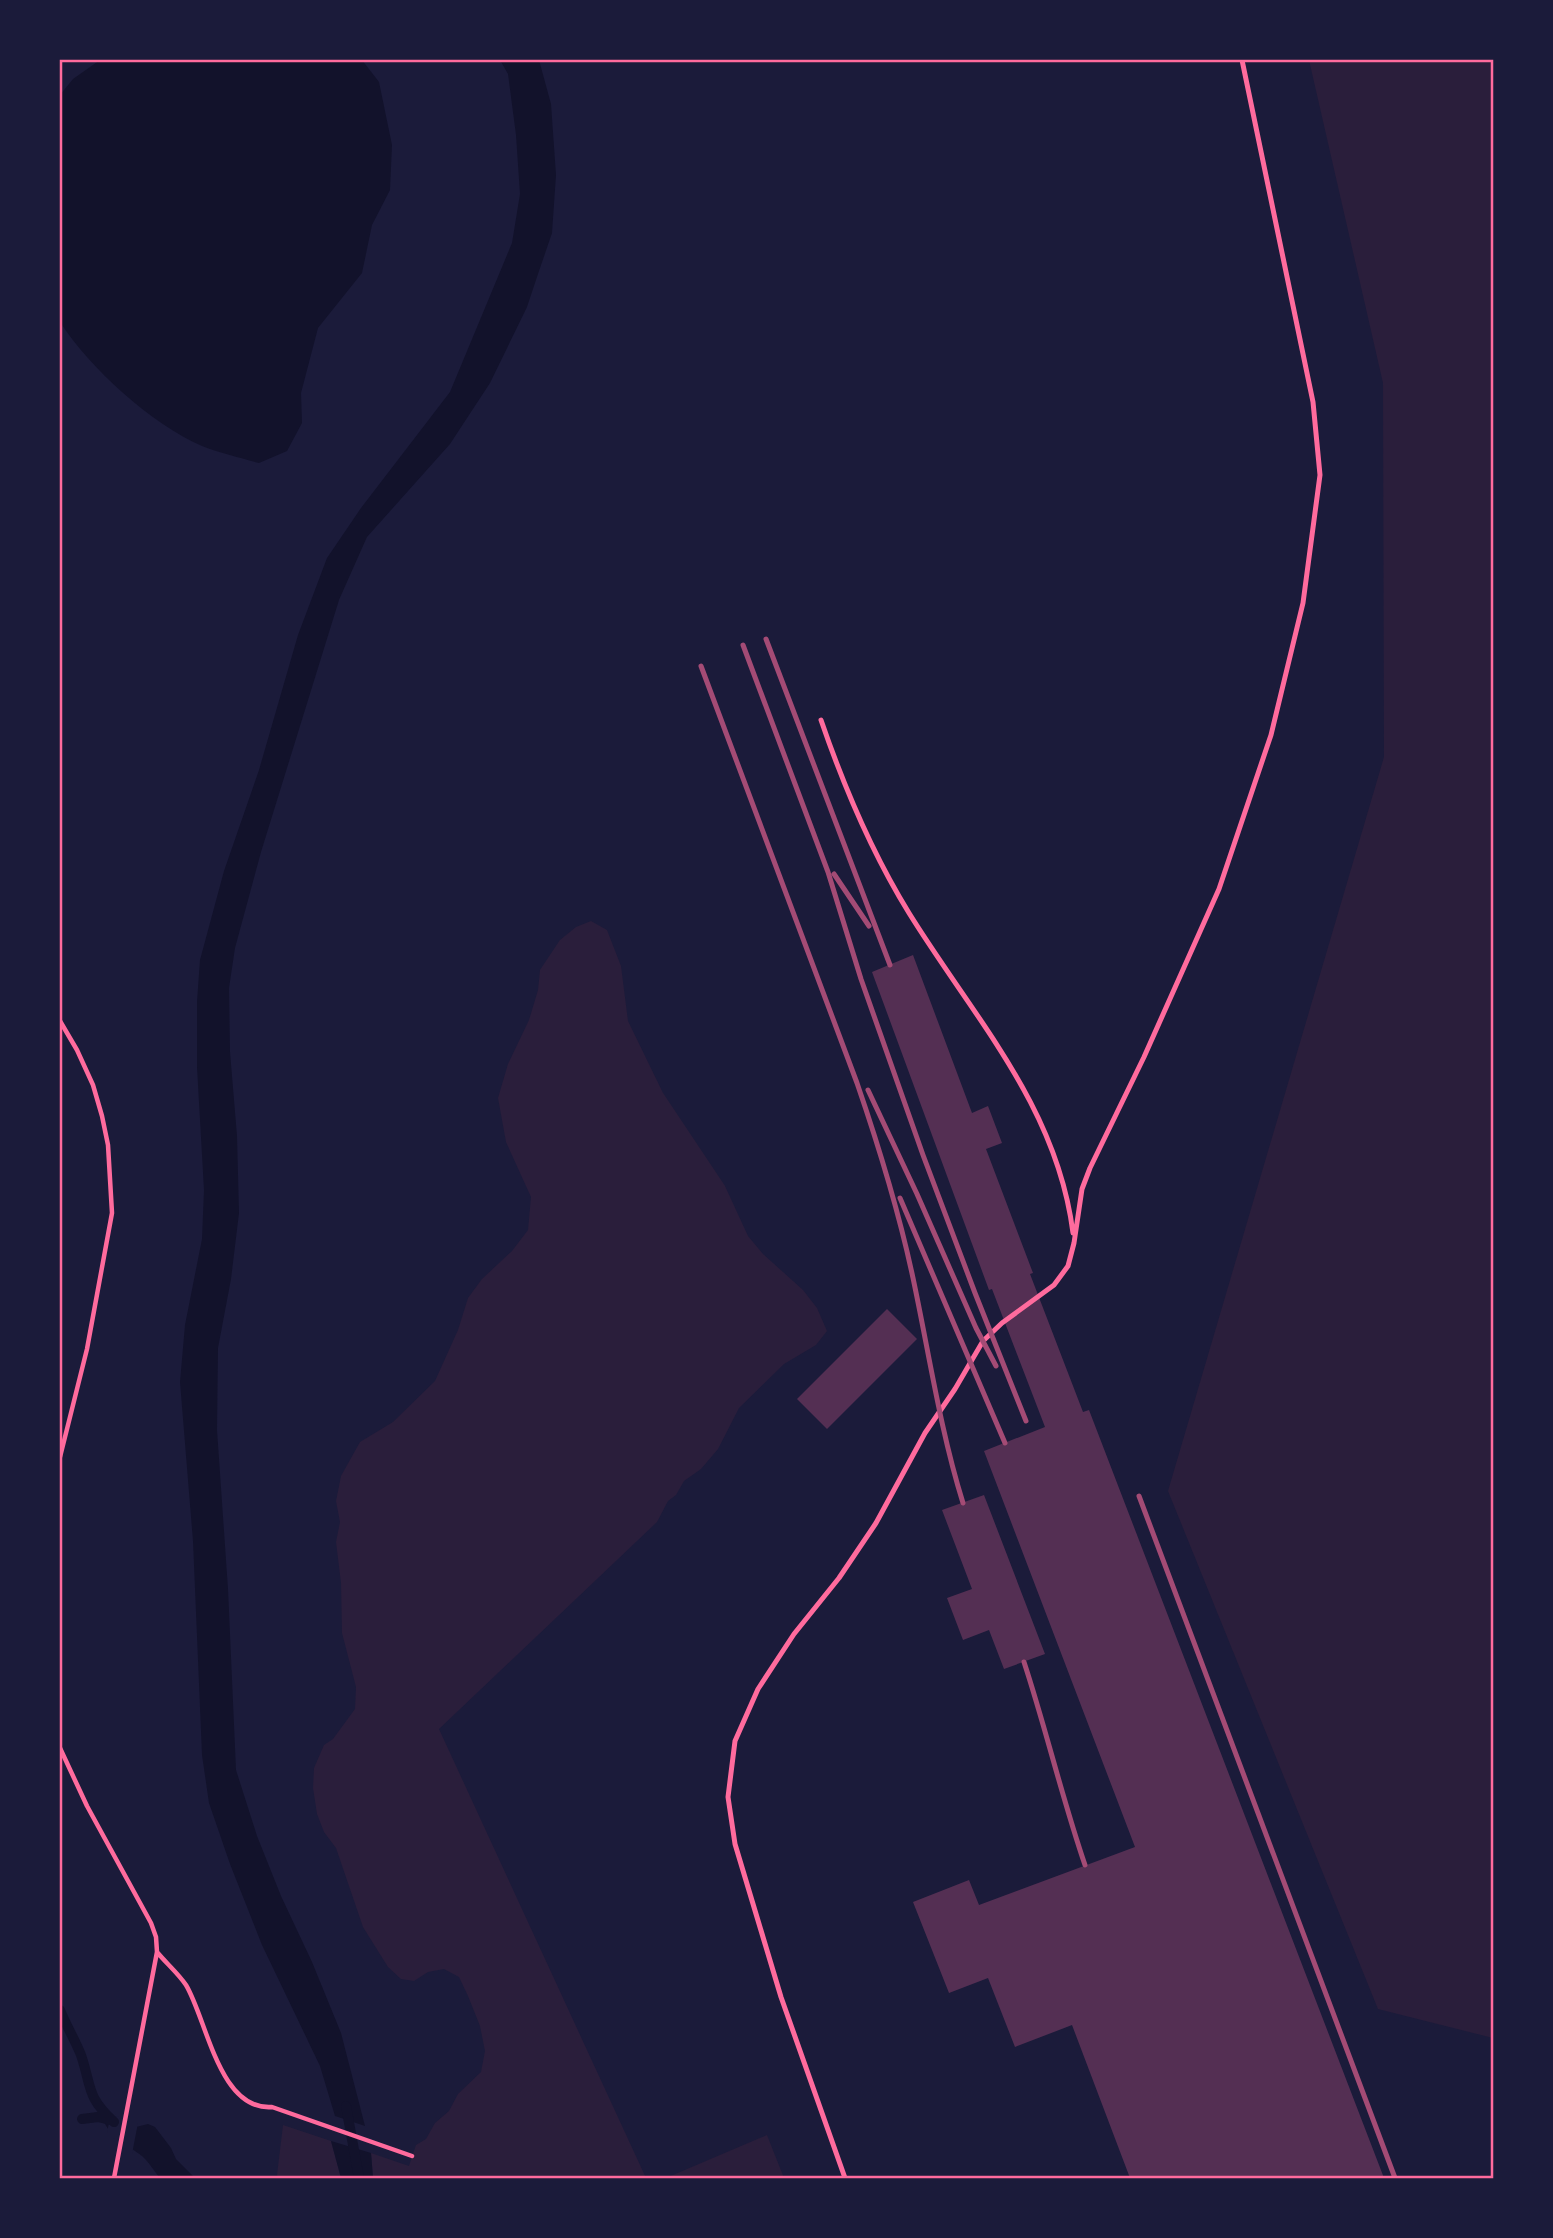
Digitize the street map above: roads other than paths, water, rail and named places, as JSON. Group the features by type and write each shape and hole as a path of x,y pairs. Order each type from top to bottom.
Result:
{"lane":[{"path":"845,2179 781,1997 735,1844 728,1797 735,1741 758,1689 794,1634 839,1578 876,1523 925,1433 983,1341 1002,1323 1054,1285 1068,1266 1082,1189 1219,889 1270,735 1303,603 1320,475 1313,402 1242,60"},
{"path":"821,720 856,813 892,885 1001,1048 1039,1119 1062,1180 1071,1215 1074,1243"}],"waterway":[{"path":"60,2010 81,2055 94,2098 114,2122"},
{"path":"346,2106 359,2178"},
{"path":"82,2119 98,2117 110,2120"}],"railway":[{"path":"766,639 890,965"},
{"path":"743,645 828,872 861,979 923,1155 1026,1421"},
{"path":"701,666 857,1083 881,1155 907,1253 941,1419 963,1503"},
{"path":"834,874 869,926"},
{"path":"868,1090 976,1328 996,1366"},
{"path":"900,1198 1005,1443"},
{"path":"1139,1496 1395,2178"},
{"path":"1024,1662 1085,1865"}]}
